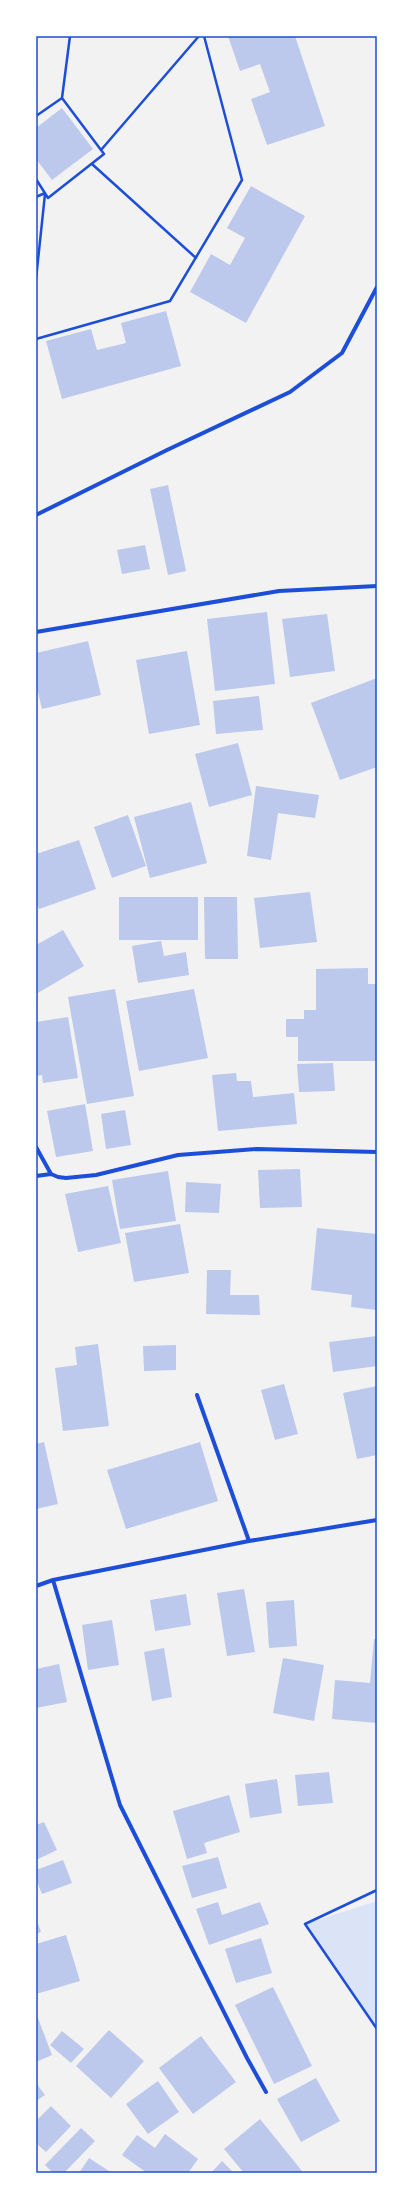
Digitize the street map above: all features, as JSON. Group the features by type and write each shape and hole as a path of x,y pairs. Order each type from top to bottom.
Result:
{"street":[{"path":"36,515 290,392 342,353 377,287"},
{"path":"36,632 280,591 377,586"},
{"path":"36,1147 51,1174 58,1178 96,1175 178,1155 257,1149 377,1152"},
{"path":"36,1176 51,1174"},
{"path":"197,1395 249,1541"},
{"path":"36,1586 53,1580 249,1541 377,1520"},
{"path":"53,1580 120,1805 247,2058 266,2092"}],"path":[{"path":"36,180 48,198 104,154 62,98 70,36"},
{"path":"101,150 199,36"},
{"path":"36,340 170,301 242,180 204,36"},
{"path":"36,116 62,98"},
{"path":"92,164 196,258"},
{"path":"36,198 46,193"},
{"path":"36,279 46,193"},
{"path":"377,1890 305,1924 377,2028"}],"shaded area":[{"path":"377,1901 377,2029 305,1924"}],"building":[{"path":"228,36 295,36 325,126 267,145 251,99 270,92 260,64 240,71"},
{"path":"62,108 93,149 52,180 36,159 36,128"},
{"path":"251,186 305,216 246,323 190,292 211,254 230,265 245,238 227,228"},
{"path":"166,311 181,366 62,399 46,341 91,329 97,350 126,343 121,323"},
{"path":"168,485 186,571 168,575 150,489"},
{"path":"145,545 150,569 122,574 117,550"},
{"path":"267,612 275,684 215,691 207,619"},
{"path":"327,614 335,671 290,677 282,619"},
{"path":"88,641 101,695 42,709 36,684 36,653"},
{"path":"187,651 200,725 149,734 136,660"},
{"path":"377,678 377,767 340,780 311,703"},
{"path":"259,696 263,730 216,734 213,701"},
{"path":"238,743 252,795 209,807 195,754"},
{"path":"256,786 319,795 315,818 278,813 271,860 247,856"},
{"path":"191,802 207,863 150,878 134,817"},
{"path":"128,815 146,866 112,878 94,827"},
{"path":"79,840 96,889 39,909 36,901 36,854"},
{"path":"310,892 317,942 260,948 254,898"},
{"path":"119,897 198,897 198,940 119,940"},
{"path":"204,897 237,897 238,959 205,959"},
{"path":"63,930 84,966 36,994 36,945"},
{"path":"161,941 164,956 186,952 189,975 138,983 132,946"},
{"path":"368,968 368,984 377,984 377,1061 298,1061 298,1037 286,1037 286,1019 304,1019 304,1010 316,1010 316,969"},
{"path":"115,989 134,1096 87,1104 68,997"},
{"path":"194,989 208,1058 139,1071 126,1001"},
{"path":"68,1017 78,1078 43,1083 42,1075 36,1076 36,1022"},
{"path":"333,1063 335,1091 299,1092 297,1064"},
{"path":"236,1073 237,1081 251,1081 253,1097 294,1093 297,1124 218,1131 212,1075"},
{"path":"85,1104 93,1151 56,1157 47,1111"},
{"path":"125,1110 131,1145 106,1149 101,1114"},
{"path":"300,1169 302,1207 260,1208 258,1170"},
{"path":"168,1171 176,1221 120,1229 112,1180"},
{"path":"186,1182 221,1184 219,1213 185,1212"},
{"path":"108,1186 121,1243 78,1252 65,1194"},
{"path":"180,1224 189,1273 134,1282 125,1233"},
{"path":"317,1228 377,1234 377,1310 351,1307 352,1295 311,1290"},
{"path":"207,1270 231,1270 230,1295 259,1295 260,1315 206,1314"},
{"path":"377,1336 377,1366 333,1372 329,1342"},
{"path":"98,1344 109,1426 63,1431 55,1368 77,1365 75,1347"},
{"path":"176,1345 176,1370 144,1371 143,1346"},
{"path":"284,1384 298,1434 275,1440 261,1390"},
{"path":"377,1386 377,1455 357,1459 343,1393"},
{"path":"44,1442 58,1504 36,1509 36,1444"},
{"path":"200,1442 218,1501 126,1529 107,1470"},
{"path":"244,1589 255,1652 227,1656 217,1593"},
{"path":"186,1594 191,1625 155,1631 150,1600"},
{"path":"294,1600 297,1646 269,1648 266,1602"},
{"path":"112,1620 119,1665 88,1670 82,1625"},
{"path":"374,1639 377,1640 377,1723 332,1719 335,1680 370,1683"},
{"path":"164,1648 172,1697 152,1701 144,1652"},
{"path":"283,1658 324,1665 314,1721 273,1713"},
{"path":"59,1664 67,1702 36,1708 36,1669"},
{"path":"329,1772 333,1803 298,1806 295,1775"},
{"path":"277,1779 282,1813 250,1818 245,1784"},
{"path":"229,1795 240,1832 204,1843 207,1853 187,1859 173,1811"},
{"path":"44,1822 57,1850 36,1860 36,1825"},
{"path":"218,1857 227,1888 192,1898 182,1866"},
{"path":"63,1860 72,1883 42,1894 36,1879 36,1870"},
{"path":"218,1902 222,1915 260,1902 269,1924 209,1945 196,1909"},
{"path":"36,1918 41,1932 36,1934"},
{"path":"66,1935 80,1981 36,1994 36,1944"},
{"path":"261,1938 272,1973 236,1983 225,1949"},
{"path":"273,1987 312,2066 274,2084 235,2005"},
{"path":"36,2013 52,2055 36,2062"},
{"path":"109,2030 144,2061 111,2098 76,2066"},
{"path":"62,2031 84,2049 71,2063 50,2045"},
{"path":"201,2036 236,2082 193,2114 159,2068"},
{"path":"316,2078 340,2121 301,2142 277,2099"},
{"path":"158,2081 179,2112 148,2134 126,2104"},
{"path":"36,2083 45,2095 36,2101"},
{"path":"51,2106 71,2126 46,2152 36,2143 36,2121"},
{"path":"260,2119 302,2171 300,2173 244,2173 224,2149"},
{"path":"81,2128 95,2141 64,2173 53,2173 45,2165"},
{"path":"165,2134 198,2159 188,2173 147,2173 122,2155 137,2135 155,2148"},
{"path":"89,2158 112,2173 79,2173"},
{"path":"222,2161 234,2173 211,2173"}]}
